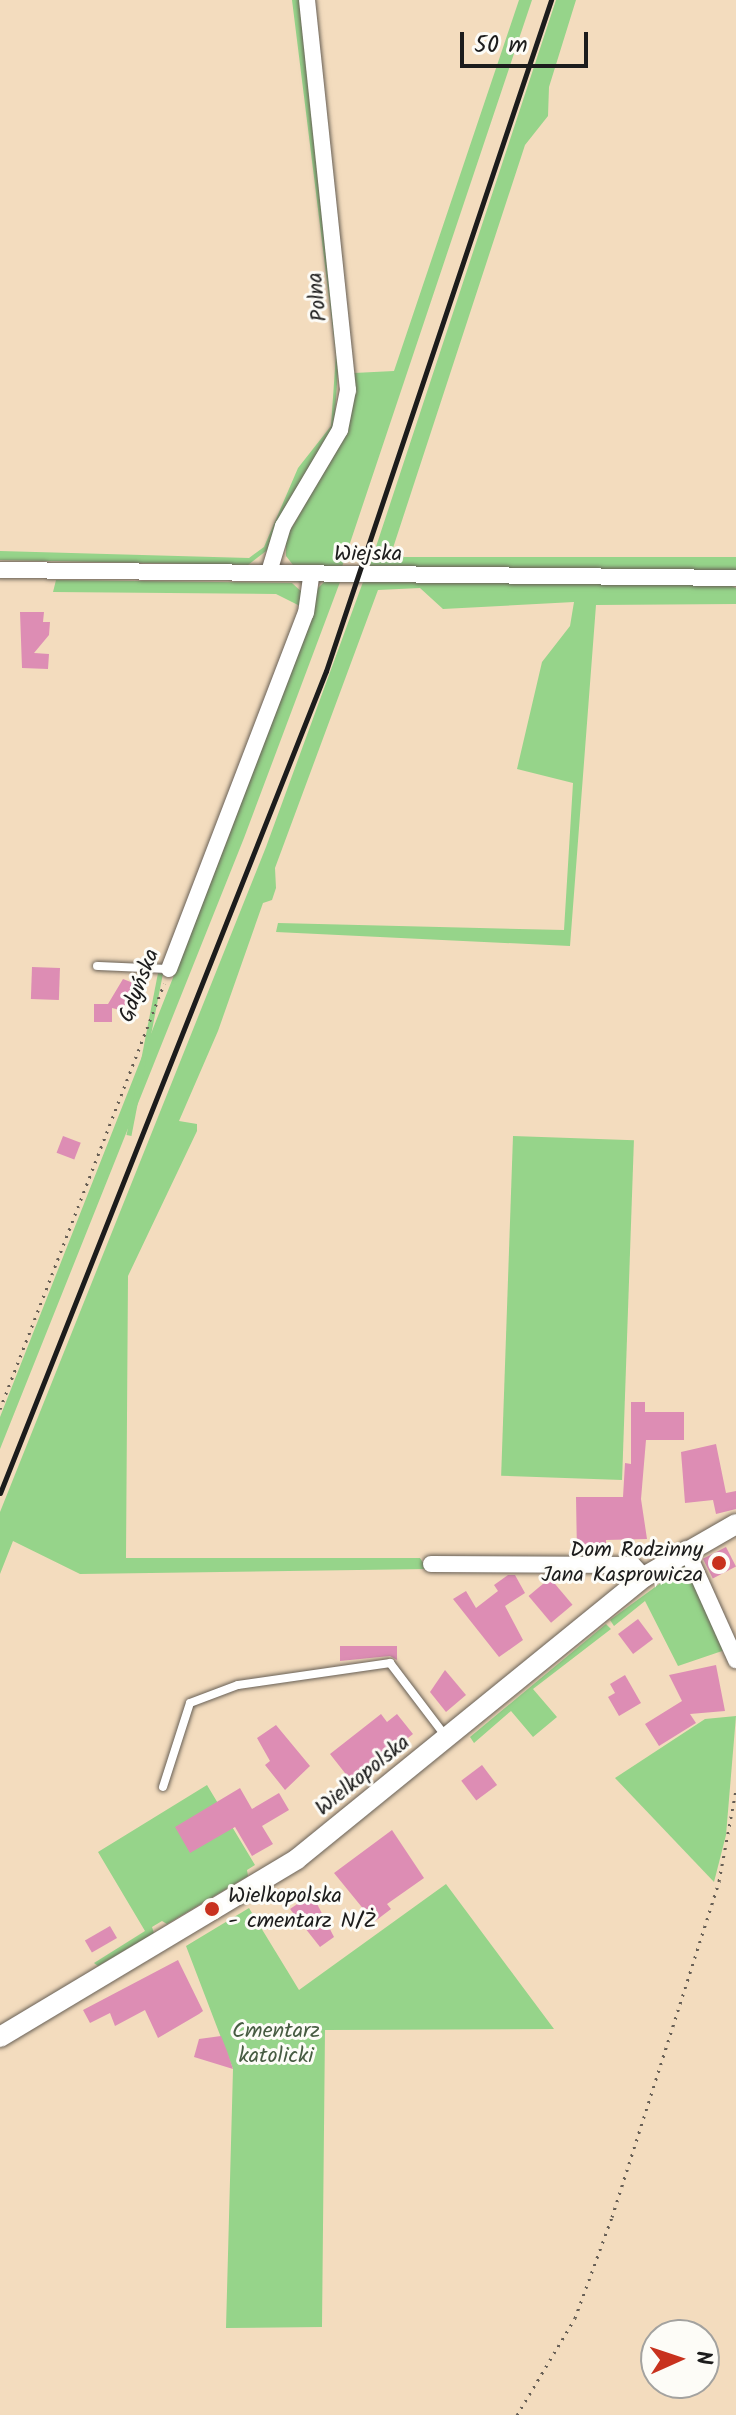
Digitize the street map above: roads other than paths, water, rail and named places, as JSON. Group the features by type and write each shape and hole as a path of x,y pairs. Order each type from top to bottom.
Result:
{"street":[{"name":"Polna","path":"269,572 283,526 340,430 348,390 307,0"},
{"name":"Wiejska","path":"0,570 269,572 311,576 736,578"},
{"name":"Gdyńska","path":"169,969 306,613 311,576"},
{"name":"Wielkopolska","path":"0,2037 275,1874 448,1739 644,1577 686,1549 736,1524"},
{"path":"686,1549 736,1660"},
{"path":"431,1564 633,1565 644,1577"}],"lane":[{"path":"97,966 169,969"},
{"path":"163,1787 190,1703 238,1685 390,1663 448,1739"}],"railway":[{"path":"0,1493 326,671 551,0"}],"place":[{"name":"Dom Rodzinny Jana Kasprowicza","path":"719,1563"},
{"name":"Wielkopolska - cmentarz N/Ż","path":"212,1909"}],"park label":[{"name":"Cmentarz katolicki","path":"276,2044"}]}
